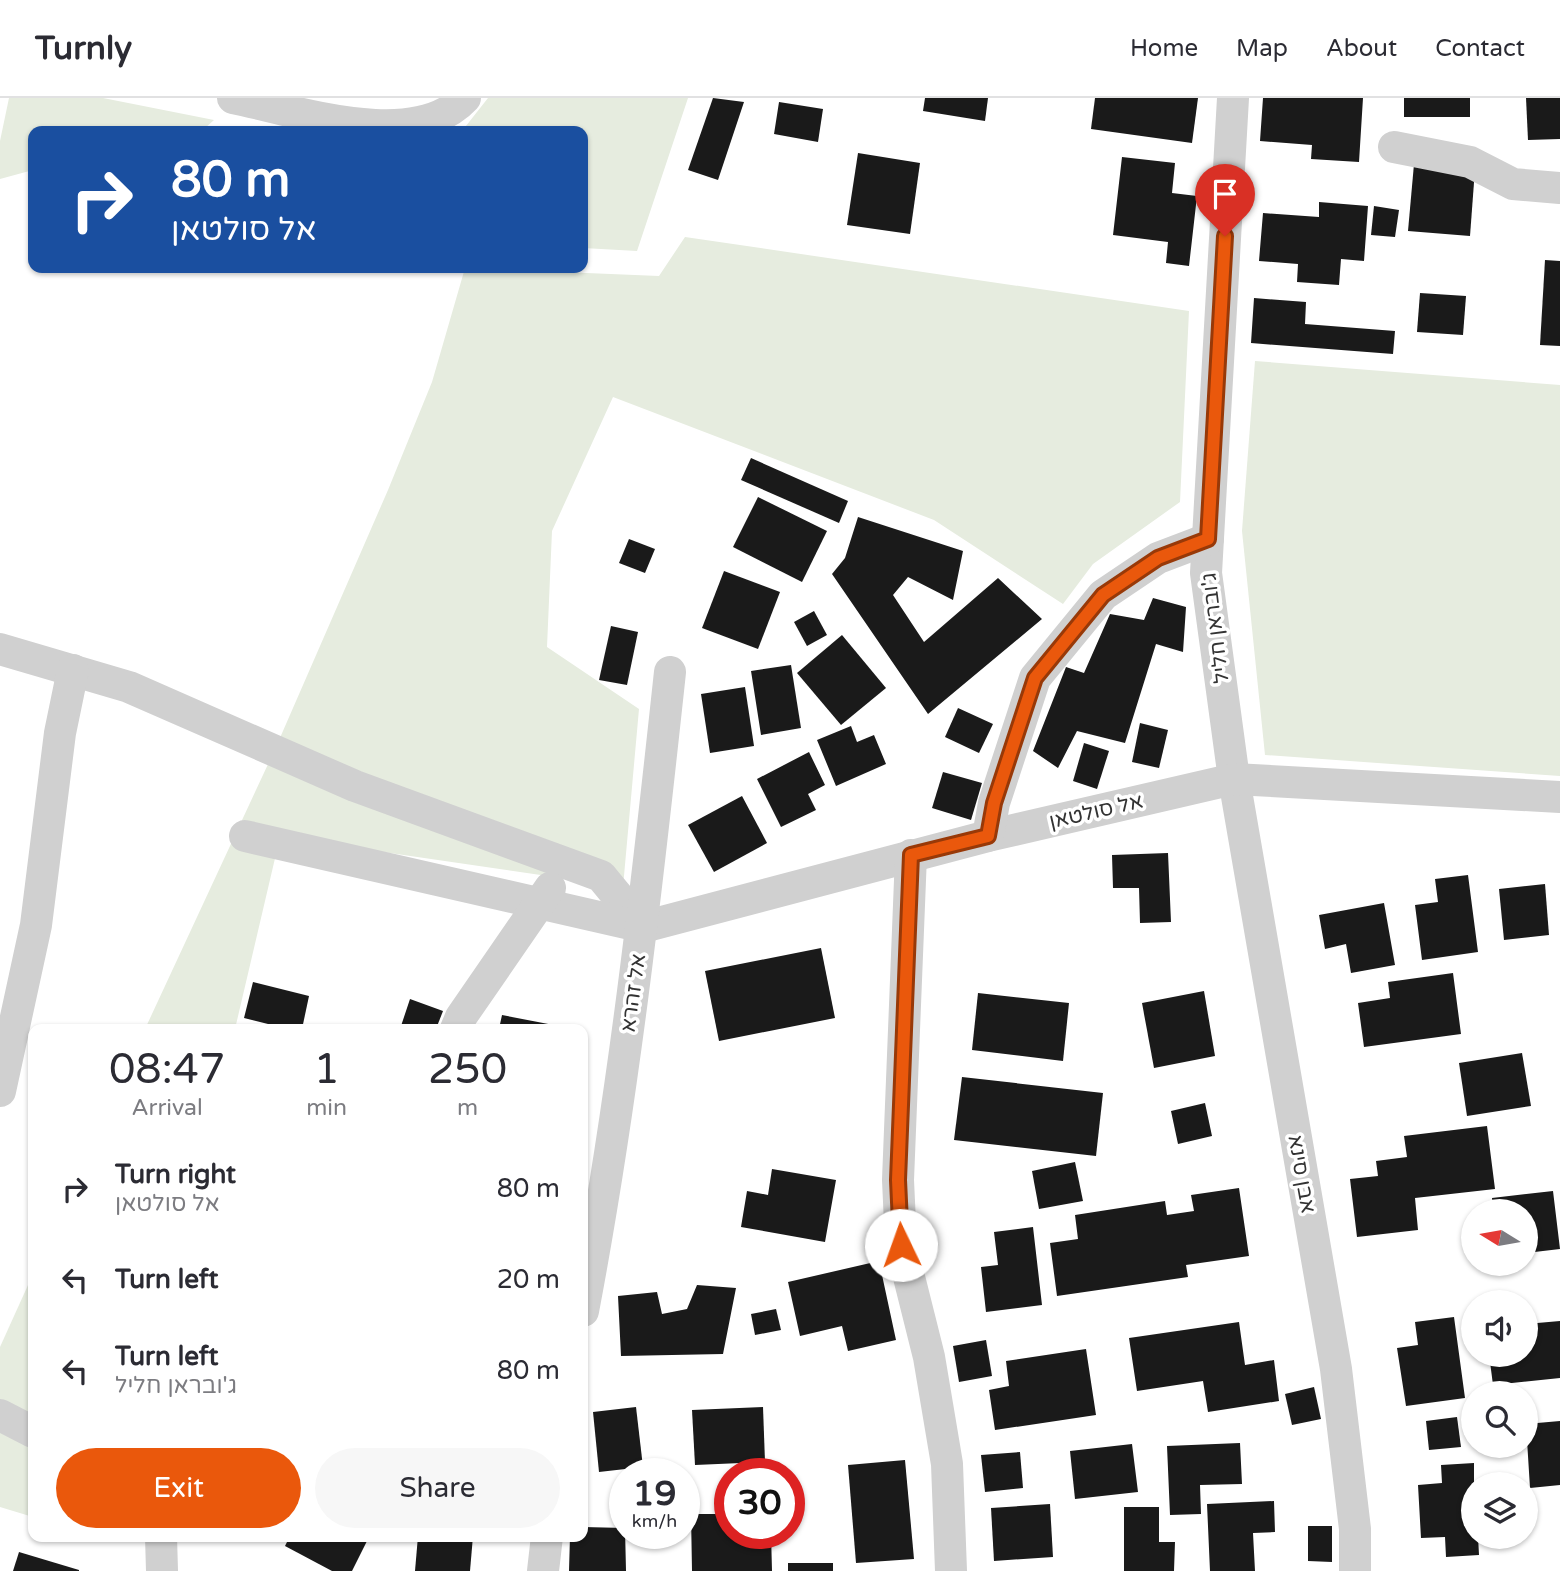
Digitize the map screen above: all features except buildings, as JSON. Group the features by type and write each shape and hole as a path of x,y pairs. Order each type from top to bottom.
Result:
{"street":[{"path":"233,98 353,122 388,126 408,126 437,118 466,98"},
{"name":"ג'ובראן חליל","path":"1233,98 1206,573 1234,779"},
{"path":"1394,147 1470,162 1513,184 1560,188"},
{"path":"988,836 994,803 1035,678 1103,595 1158,558 1208,539"},
{"path":"0,649 129,687 355,786 601,876 643,927"},
{"path":"0,1091 36,925 60,733 74,670"},
{"name":"אל זהרא","path":"588,1285 601,1216 643,927 670,673"},
{"name":"אל סולטאן","path":"643,927 911,855 1234,779 1560,797"},
{"name":"אבן סינא","path":"1234,779 1336,1369 1355,1529 1355,1571"},
{"path":"245,836 643,927"},
{"path":"911,855 898,1180 901,1245 929,1357 947,1464 951,1571"},
{"path":"458,1024 568,862"},
{"path":"0,1415 28,1429"},
{"path":"161,1542 162,1571"},
{"path":"543,1571 546,1542"}],"shaded area":[{"path":"9,98 103,98 214,120 207,126 28,126 28,171 0,179 0,141"},
{"path":"488,98 688,98 637,251 588,248 588,126 466,126"},
{"path":"685,237 1189,311 1180,502 1093,564 1063,604 934,520 613,397 552,531 547,647 639,709 623,887 280,837 236,1024 147,1024 276,747 388,490 432,382 464,273 659,276"},
{"path":"1255,361 1560,385 1560,776 1265,755 1242,531"},
{"path":"28,1285 28,1515 0,1507 0,1347"}],"route":[{"path":"901,1245 898,1180 911,855 988,836 994,803 1035,678 1103,595 1158,558 1208,539 1225,236"}]}
